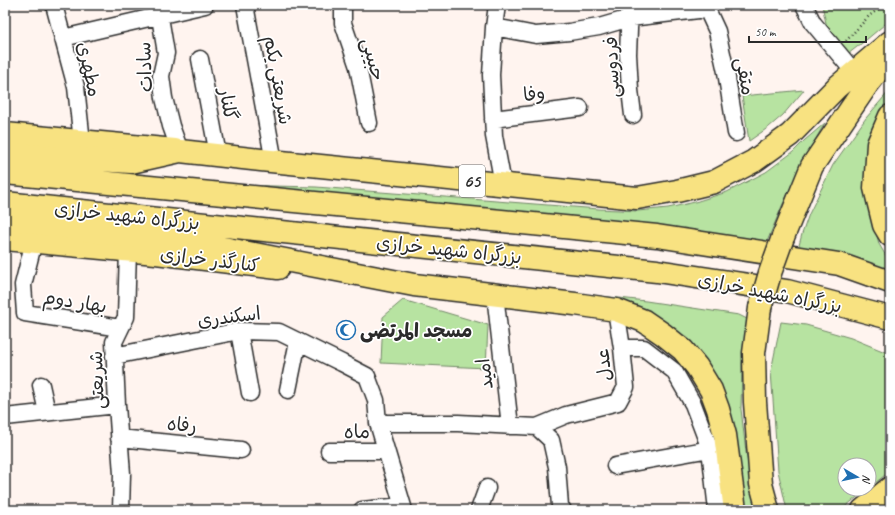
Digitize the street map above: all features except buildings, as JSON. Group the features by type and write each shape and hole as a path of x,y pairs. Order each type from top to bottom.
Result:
{"main road":[{"name":"65","path":"5,153 131,162 180,151 274,162 637,198 677,191 714,182 754,161 790,135 837,86 890,42"},
{"path":"768,510 761,484 755,402 754,353 760,308 770,273 783,237 812,166 867,84 890,56"},
{"path":"890,116 878,144 875,188 884,225 890,235"},
{"path":"5,134 180,151"},
{"name":"بزرگراه شهید خرازی","path":"5,173 657,236 839,264 890,282"},
{"name":"بزرگراه شهید خرازی","path":"5,203 657,270 787,291 890,318"},
{"path":"5,218 104,233 218,247 414,285 616,310 644,321 682,350 701,372 711,390 725,435 735,510"},
{"name":"کنارگذر خرازی","path":"5,239 128,250 414,285"},
{"path":"863,510 890,488"}],"street":[{"name":"مطهری","path":"54,5 76,87 82,142"},
{"path":"63,38 159,10 204,5"},
{"name":"شریعتی یکم","path":"246,5 274,162"},
{"name":"حبیبی","path":"343,5 343,23 358,67 369,124"},
{"path":"497,5 491,75 494,136 503,184"},
{"path":"804,5 813,23 854,72"},
{"path":"494,27 536,35 569,32 599,27 630,12 706,7"},
{"name":"متقی","path":"706,7 717,31 726,72 736,133"},
{"name":"سادات","path":"159,10 166,52 161,76 164,98 171,126 180,151"},
{"name":"فردوسی","path":"630,12 628,54 633,115"},
{"name":"گلنار","path":"200,59 218,155"},
{"name":"وفا","path":"493,119 580,108"},
{"name":"بهار دوم","path":"34,241 23,285 24,313 120,328"},
{"name":"شریعتی","path":"121,510 122,474 114,342 126,317 128,250"},
{"name":"امید","path":"495,294 510,426"},
{"name":"عدل","path":"537,427 566,415 618,402 626,387 616,310"},
{"path":"239,331 250,393"},
{"name":"اسکندری","path":"114,356 239,331 279,332 342,362 367,376 376,400 378,423 403,508"},
{"path":"288,390 298,341"},
{"path":"622,348 644,348 674,371 693,404 710,449 717,510"},
{"path":"41,384 47,412"},
{"path":"5,416 117,405"},
{"path":"378,423 458,423 537,427 551,440 557,467 560,506 563,510"},
{"name":"رفاه","path":"119,438 241,450"},
{"path":"615,466 710,449"},
{"name":"ماه","path":"329,452 386,451"},
{"path":"478,510 487,488"},
{"path":"362,510 403,508"}],"path":[{"path":"837,51 869,16 884,5"}],"green space":[{"path":"822,5 890,5 890,20 835,64"},
{"path":"804,90 783,115 749,141 742,96"},
{"path":"890,90 890,102 878,131 867,197 879,244 890,263 890,276 797,253 809,214 833,165 866,118"},
{"path":"825,123 804,159 766,244 189,184 316,187 638,211 668,208 695,202 727,192 766,172 793,152"},
{"path":"520,287 646,301 739,315 747,319 742,363 741,409 751,482 758,510 745,510 688,345"},
{"path":"403,300 488,325 486,368 381,363 383,317"},
{"path":"781,322 806,325 851,338 890,354 890,471 877,482 877,457 837,457 837,497 857,497 841,510 787,510 778,471 771,371"}],"place":[{"name":"مسجد المرتضی","path":"346,330"}]}
